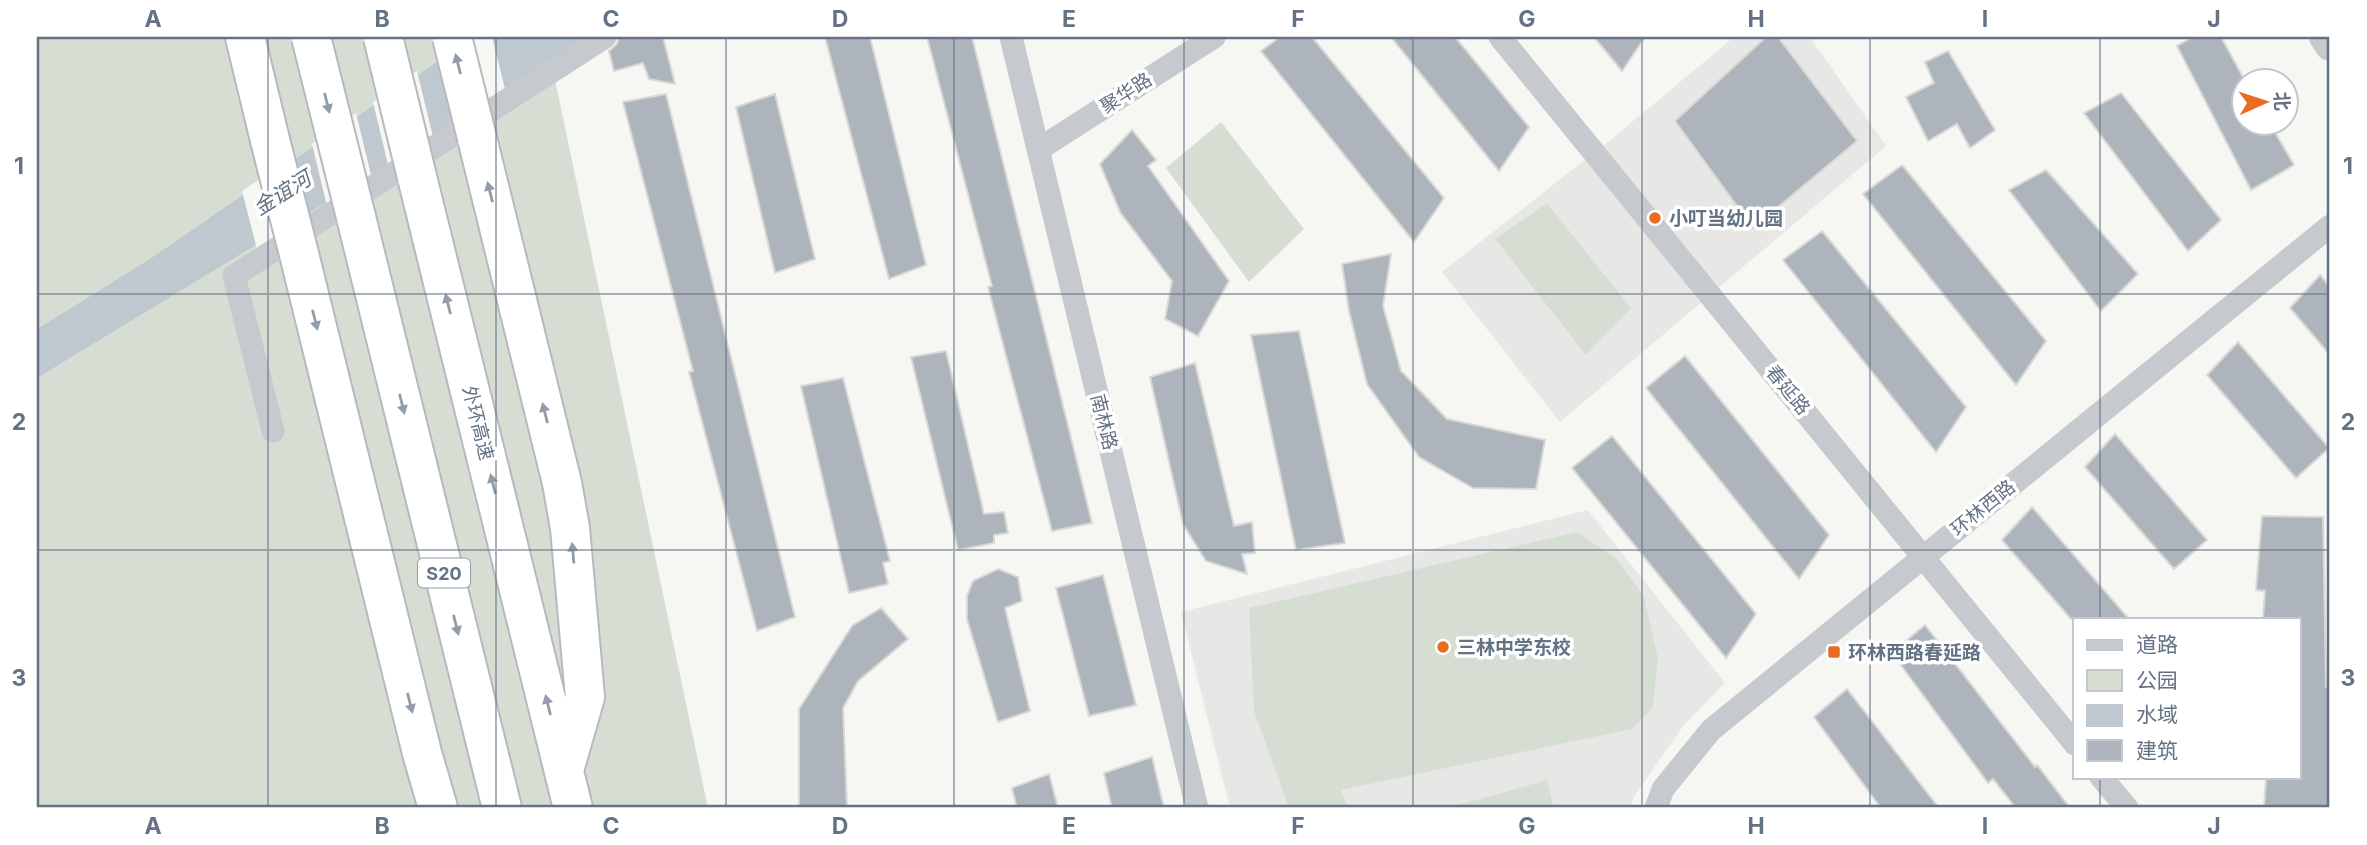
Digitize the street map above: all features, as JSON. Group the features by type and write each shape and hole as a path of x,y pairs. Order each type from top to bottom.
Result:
{"highway":[{"path":"245,37 438,808"},
{"name":"S20","path":"311,37 502,808"},
{"name":"外环高速","path":"383,37 573,808"},
{"path":"452,37 562,483 570,528 585,697 564,772"}],"street":[{"path":"273,431 234,276 605,37"},
{"name":"南林路","path":"1011,37 1197,808"},
{"name":"聚华路","path":"1039,149 1214,37"},
{"name":"春延路","path":"1500,37 2073,742"},
{"path":"2325,37 2330,46"},
{"name":"环林西路","path":"1656,808 1663,789 1711,730 2330,226"},
{"path":"2102,778 2127,808"}],"shaded area":[{"name":"小叮当幼儿园","path":"1734,37 1810,37 1886,146 1560,422 1442,272 1614,137"},
{"name":"三林中学东校","path":"1588,510 1725,683 1684,725 1635,795 1630,808 1230,808 1181,612"}],"green space":[{"path":"37,37 546,37 708,808 37,808"},
{"path":"1221,122 1304,229 1249,282 1166,168"},
{"path":"1547,203 1631,308 1586,355 1495,239"},
{"name":"三林中学东校","path":"1577,532 1617,559 1644,597 1658,658 1653,707 1632,729 1341,790 1348,808 1289,808 1254,711 1249,608"},
{"path":"1547,780 1554,808 1447,808"}],"water":[{"name":"金谊河","path":"473,37 598,37 37,378 37,329 147,261"}],"pier":[{"path":"467,37 492,37 507,97 461,125"},
{"path":"417,71 434,141 389,169 373,102"},
{"path":"356,113 372,179 327,206 312,144"},
{"path":"288,160 303,221 257,249 242,191"}],"building":[{"path":"619,37 663,37 675,84 649,79 643,63 614,71 609,51 617,44"},
{"path":"825,37 870,37 926,265 889,279"},
{"path":"927,37 972,37 1092,523 1052,531 988,287 992,286"},
{"path":"1280,37 1312,37 1444,198 1414,242 1261,51"},
{"path":"1391,37 1455,37 1529,127 1499,171"},
{"path":"1594,37 1645,37 1622,71"},
{"path":"1766,37 1778,37 1857,141 1753,228 1675,121"},
{"path":"2193,37 2221,37 2237,66 2230,66 2230,136 2277,136 2294,165 2251,190 2177,46"},
{"path":"1948,51 1995,130 1970,148 1957,124 1928,141 1906,97 1934,83 1925,62"},
{"path":"2121,93 2221,220 2188,251 2084,113"},
{"path":"666,94 795,617 757,631 689,372 693,371 623,102"},
{"path":"775,94 815,259 775,273 736,107"},
{"path":"1132,130 1156,160 1148,166 1229,281 1198,336 1165,319 1172,281 1120,212 1100,164"},
{"path":"1902,165 2046,341 2016,385 1863,194"},
{"path":"2046,170 2138,274 2101,311 2009,190"},
{"path":"1822,231 1966,407 1936,452 1783,260"},
{"path":"1391,254 1383,306 1401,371 1447,419 1545,440 1536,489 1473,488 1419,457 1367,384 1349,311 1342,264"},
{"path":"2320,275 2330,287 2330,355 2290,308"},
{"path":"1299,331 1345,543 1296,550 1251,335"},
{"path":"2238,342 2329,448 2296,478 2207,375"},
{"path":"946,351 984,514 1004,512 1008,533 994,535 994,543 958,550 911,357"},
{"path":"1685,356 1829,535 1799,579 1646,388"},
{"path":"1195,363 1234,526 1252,522 1255,553 1242,554 1247,574 1206,561 1183,524 1150,377"},
{"path":"843,378 890,561 883,563 888,584 849,593 801,386"},
{"path":"2115,434 2207,540 2174,569 2085,467"},
{"path":"1612,436 1756,614 1726,658 1572,468"},
{"path":"2032,507 2128,618 2071,619 2002,540"},
{"path":"2262,516 2323,517 2328,808 2264,808 2266,778 2300,778 2300,618 2263,618 2265,591 2256,590"},
{"path":"998,569 1018,577 1022,601 1005,608 1030,711 998,722 967,619 967,596 973,581"},
{"path":"1103,575 1136,705 1089,716 1056,588"},
{"path":"881,608 908,639 858,681 843,708 847,808 799,808 799,709 852,626"},
{"path":"1925,625 2070,808 2016,808 1993,779 1988,783 1892,653"},
{"path":"1847,689 1939,808 1881,808 1814,717"},
{"path":"1152,757 1164,808 1112,808 1104,773"},
{"path":"1049,774 1058,808 1017,808 1012,788"}],"place":[{"name":"小叮当幼儿园","path":"1655,218"},
{"name":"三林中学东校","path":"1443,647"},
{"name":"环林西路春延路","path":"1834,652"}]}
